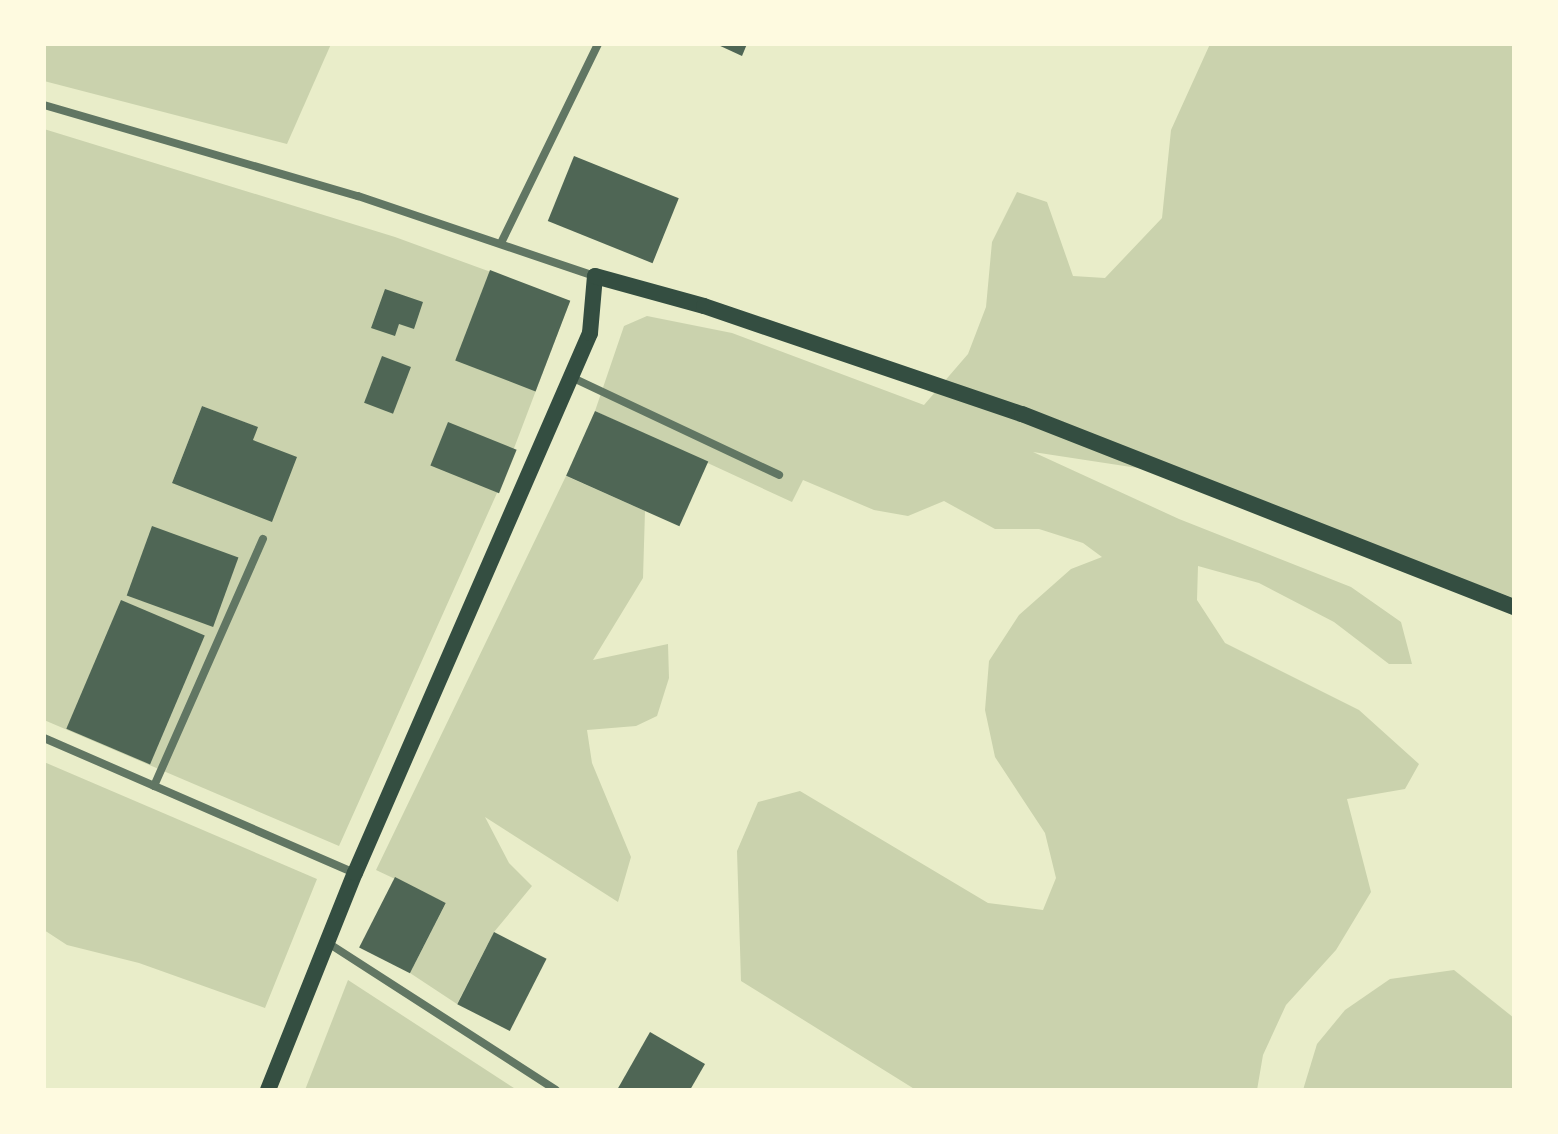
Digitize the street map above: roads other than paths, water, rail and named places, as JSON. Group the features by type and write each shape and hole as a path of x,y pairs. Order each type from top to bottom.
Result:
{"main road":[{"path":"268,1090 355,873 590,333 595,276 704,306 1022,414 1514,607"}],"street":[{"path":"501,243 598,44"},
{"path":"44,105 501,243 595,276"},
{"path":"571,377 779,475"},
{"path":"154,786 263,539"},
{"path":"44,738 355,873"},
{"path":"327,942 556,1090"}]}
